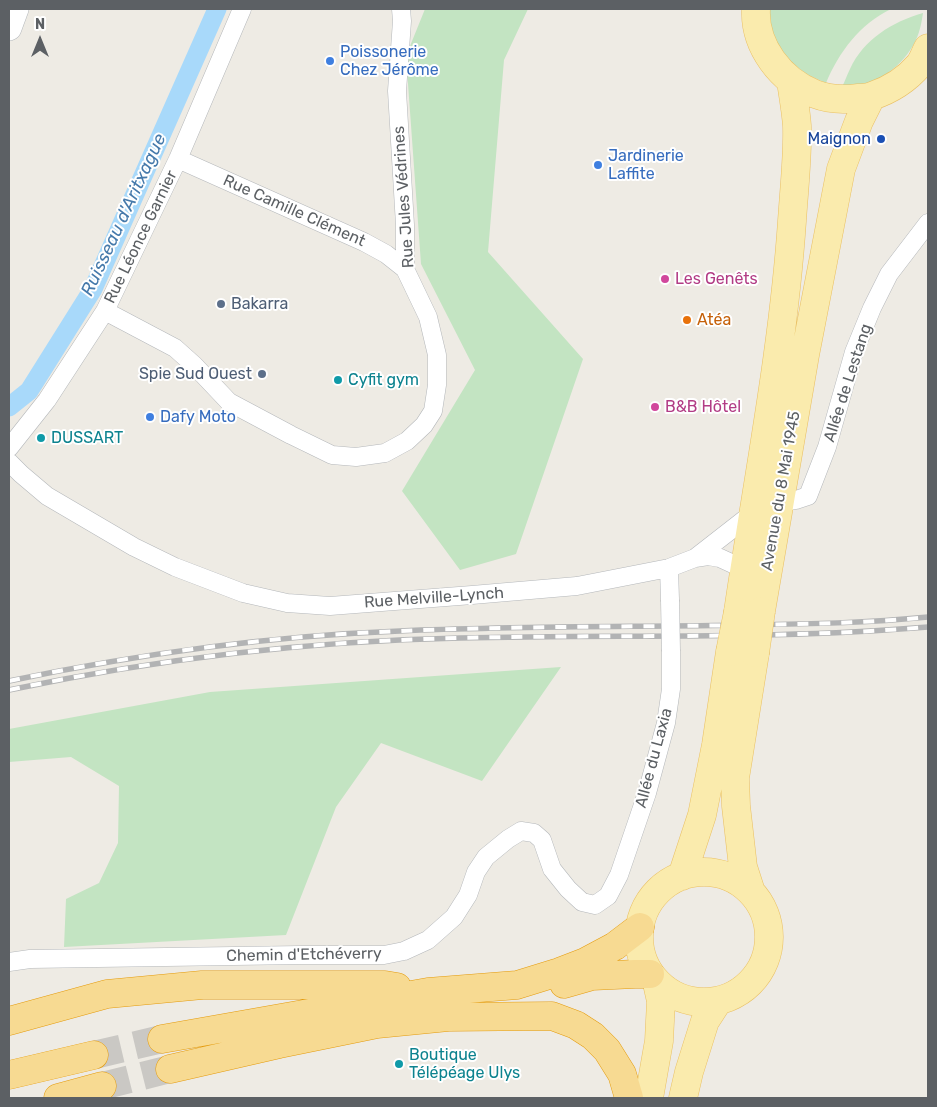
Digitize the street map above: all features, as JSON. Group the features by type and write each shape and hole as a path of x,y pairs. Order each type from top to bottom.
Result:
{"highway":[{"path":"162,1039 428,992 517,985 585,962 615,946 640,927"},
{"path":"448,1017 530,996 592,976 635,974 654,978"},
{"path":"9,1021 107,994 202,986 385,985 428,992"},
{"path":"170,1069 377,1024 448,1017 552,1016 576,1025 593,1036 608,1050 622,1074 629,1098"},
{"path":"9,1075 94,1055"},
{"path":"58,1098 102,1086"}],"main road":[{"path":"753,11 758,34 766,52 777,68 791,81 815,94 832,98 843,100 871,97 898,84 920,64 928,48"},
{"name":"Avenue du 8 Mai 1945","path":"682,876 702,815 716,745 742,653 766,508 791,236 797,126 791,81"},
{"name":"Avenue du 8 Mai 1945","path":"749,612 744,569 766,508 809,336 842,169 859,120 871,97"},
{"name":"Avenue du 8 Mai 1945","path":"742,653 735,778 736,806 743,867 751,892"},
{"path":"697,872 712,872 740,882 751,892 762,906 769,926 769,947 762,968 744,990 732,997 702,1003 685,1000 670,993 654,978 642,959 639,943 640,927 645,910 654,896 667,884 682,876 697,872"},
{"path":"648,1098 659,1041 661,1001 654,978"},
{"path":"683,1098 705,1021 718,1001"}],"street":[{"path":"9,28 16,9"},
{"name":"Rue Léonce Garnier","path":"9,448 47,400 106,311 178,159 242,9"},
{"name":"Rue Jules Védrines","path":"106,311 175,348 229,402 332,455 356,457 385,453 407,441 424,425 433,411 438,385 437,355 428,317 405,269 405,225 397,91 402,21 401,9"},
{"name":"Rue Camille Clément","path":"178,159 364,242 386,254 405,269"},
{"name":"Allée de Lestang","path":"766,508 808,496 827,447 854,352 872,308 889,274 928,223"},
{"name":"Rue Melville-Lynch","path":"9,462 47,496 134,547 174,567 243,593 287,603 330,606 577,586 669,568 695,558 708,556 720,558 744,569"},
{"name":"Rue Melville-Lynch","path":"695,558 766,508"},
{"name":"Allée du Laxia","path":"595,905 608,896 619,875 646,793 666,723 671,689 669,568"},
{"name":"Chemin d'Etchéverry","path":"9,962 30,959 384,955 404,951 428,940 454,917 468,895 476,872 486,857 521,831 534,833 542,840 552,870 582,902 595,905"}],"green space":[{"path":"425,9 528,9 504,60 488,252 583,359 516,554 460,570 402,491 475,370 421,264 406,56"},
{"path":"766,9 891,9 880,15 852,40 837,60 826,83 806,74 785,57 771,34"},
{"path":"923,13 920,30 915,41 897,66 871,82 842,87 856,58 871,40 900,21"},
{"path":"561,667 482,781 381,743 336,807 286,935 64,947 66,899 99,883 118,843 119,786 71,757 9,762 9,729 210,692"}],"waterway":[{"name":"Ruisseau d'Aritxague","path":"9,407 29,391 93,289 217,9"}],"tunnel":[{"path":"94,1055 162,1039"},
{"path":"102,1086 170,1069"}],"railway":[{"path":"9,681 106,662 203,648 351,633 487,628 815,624 928,617"},
{"path":"9,690 121,669 177,661 346,643 460,638 811,634 928,627"}],"place":[{"name":"Poissonerie Chez Jérôme","path":"330,61"},
{"name":"Maignon","path":"881,139"},
{"name":"Jardinerie Laffite","path":"598,165"},
{"name":"Les Genêts","path":"665,279"},
{"name":"Bakarra","path":"221,304"},
{"name":"Atéa","path":"687,320"},
{"name":"Spie Sud Ouest","path":"262,374"},
{"name":"Cyfit gym","path":"338,380"},
{"name":"B&B Hôtel","path":"655,407"},
{"name":"Dafy Moto","path":"150,417"},
{"name":"DUSSART","path":"41,438"},
{"name":"Boutique Télépéage Ulys","path":"399,1064"}]}
